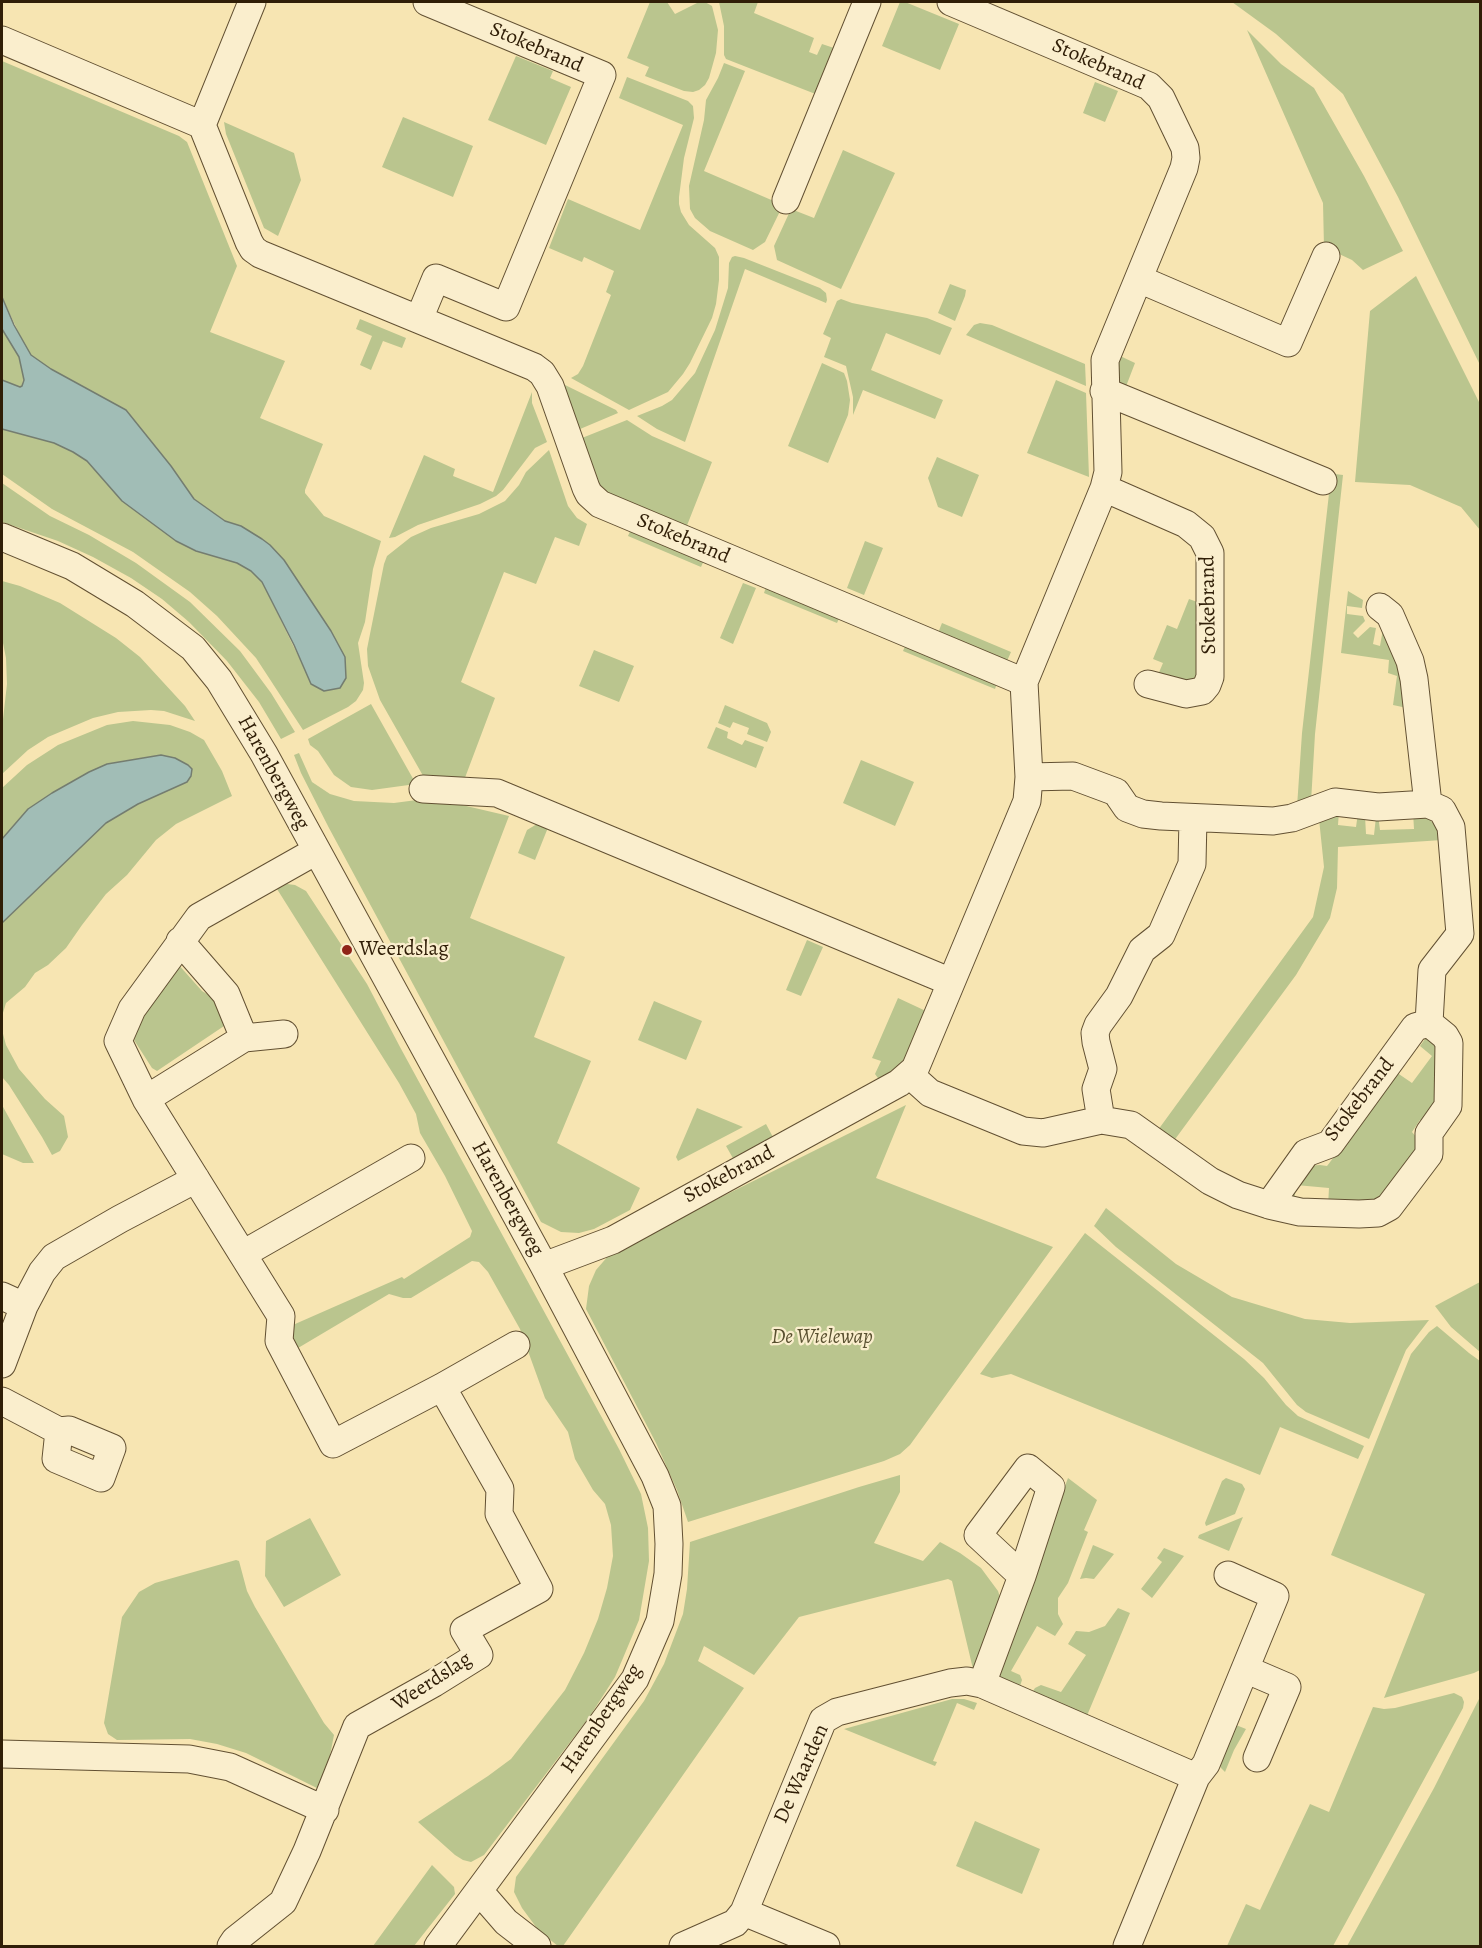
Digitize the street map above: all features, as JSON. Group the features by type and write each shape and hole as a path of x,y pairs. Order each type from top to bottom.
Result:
{"street":[{"path":"2,40 202,125 252,2"},
{"name":"Stokebrand","path":"419,319 436,278 506,307 602,75 427,2"},
{"path":"786,200 867,2"},
{"name":"Stokebrand","path":"544,1266 613,1240 910,1075 922,1054 1024,810 1029,791 1029,777 1024,682 1104,488 1108,472 1104,391 1105,360 1184,168 1186,158 1185,148 1161,99 1155,90 1143,82 951,2"},
{"name":"Stokebrand","path":"202,125 253,249 542,373 550,386 586,488 600,504 1024,682"},
{"path":"1139,279 1288,343 1326,256"},
{"path":"1104,391 1323,481"},
{"name":"Stokebrand","path":"1104,488 1186,524 1202,537 1210,553 1210,677 1207,685 1202,691 1186,694 1148,684"},
{"name":"Harenbergweg","path":"2,537 72,566 135,604 193,648 219,680 264,754 544,1266 655,1476 667,1506 668,1574 660,1621 634,1679 438,1947"},
{"path":"1380,607 1390,615 1410,661 1428,804"},
{"path":"910,1075 930,1093 1023,1131 1043,1133 1101,1120 1131,1125 1210,1181 1238,1195 1300,1212 1378,1213 1389,1207 1429,1154 1429,1133 1448,1106 1449,1043 1445,1036 1429,1023 1432,970 1460,933 1451,827 1442,810 1428,804 1378,807 1335,802 1292,818 1193,818 1143,814 1127,808 1116,792 1073,776 1029,777"},
{"path":"423,789 497,793 951,982"},
{"path":"1101,1120 1096,1089 1103,1069 1095,1033 1098,1025 1119,996 1142,950 1161,935 1192,864 1193,818"},
{"path":"316,851 199,916 132,1009 118,1041 146,1099 281,1316 279,1341 333,1444 516,1345"},
{"path":"180,940 226,994 244,1038"},
{"name":"Stokebrand","path":"1269,1205 1306,1153 1330,1144 1415,1027 1429,1023"},
{"path":"146,1099 244,1038 284,1034"},
{"path":"243,1254 411,1158"},
{"path":"2,1364 13,1301 54,1257 196,1179"},
{"name":"Weerdslag","path":"231,1947 235,1940 283,1902 308,1851 357,1726 417,1693 478,1655 464,1630 539,1589 499,1514 500,1489 442,1387"},
{"path":"2,1401 60,1431"},
{"path":"1127,1947 1196,1777 1206,1764 1275,1596 1228,1575"},
{"path":"982,1684 1022,1576"},
{"path":"1245,1669 1287,1687 1257,1758"},
{"name":"De Waarden","path":"744,1912 823,1720 837,1712 950,1683 967,1681 982,1684 1196,1777"},
{"path":"2,1754 189,1759 230,1767 325,1810"},
{"path":"480,1892 506,1922 537,1947"},
{"path":"697,1943 735,1923 744,1912 826,1947"}],"green space":[{"path":"650,2 667,2 675,14 699,2 712,6 718,30 716,53 709,78 699,90 684,91 645,76 649,67 627,58"},
{"path":"719,2 758,2 754,13 814,38 809,52 817,55 822,44 837,49 818,95 726,59 724,26"},
{"path":"900,2 959,24 940,70 882,46"},
{"path":"1232,2 1480,2 1480,365 1398,197 1343,94 1276,34"},
{"path":"1247,30 1281,64 1314,88 1403,251 1363,270 1352,260 1324,247 1323,203"},
{"path":"516,56 553,71 550,78 571,87 546,145 488,120"},
{"path":"2,61 179,136 187,142 237,266 210,332 285,361 260,418 323,444 305,493 324,516 381,541 373,569 365,622 358,643 363,690 356,701 348,707 303,730 256,658 217,616 190,592 133,552 52,509 2,474 2,429 54,443 73,452 87,461 111,488 196,551 237,563 251,571 262,582 313,686 339,645 284,560 270,545 241,526 225,521 194,499 126,410 42,364 31,355 24,344 2,297"},
{"path":"724,63 745,71 704,171 783,205 765,242 753,250 710,231 695,218 690,209 689,186 704,120 706,100"},
{"path":"627,77 688,101 693,106 694,118 684,158 679,204 689,225 715,248 719,257 716,304 712,318 690,363 668,392 629,410 571,378 578,374 583,366 611,295 606,292 614,271 584,257 582,262 549,248 568,199 640,230 683,125 619,98"},
{"path":"1095,82 1118,91 1105,122 1083,113"},
{"path":"403,117 473,146 453,197 382,167"},
{"path":"224,122 294,153 301,180 278,236 264,228 226,134"},
{"path":"843,150 895,173 841,289 777,260 774,246 791,209 814,218"},
{"path":"735,256 820,288 826,293 827,300 826,303 745,269 685,442 657,429 637,416 672,400 695,373 715,330 728,288 729,263"},
{"path":"1416,276 1480,404 1480,530 1461,507 1410,485 1355,482 1370,311"},
{"path":"950,284 966,290 955,321 938,313"},
{"path":"841,299 927,318 952,328 940,355 886,333 871,370 943,400 935,419 863,390 853,415 853,397 846,366 824,357 831,338 823,334 837,301"},
{"path":"360,319 406,338 402,348 383,341 371,370 360,365 372,336 356,329"},
{"path":"980,323 992,325 1085,364 1086,386 966,335 974,325"},
{"path":"2,329 19,357 24,374 20,387 2,380"},
{"path":"1118,355 1135,363 1125,389 1114,385"},
{"path":"822,363 844,373 850,400 848,415 828,463 788,446"},
{"path":"1056,380 1086,393 1089,477 1027,453"},
{"path":"563,384 616,410 618,413 573,432"},
{"path":"532,392 532,403 547,442 535,448 503,490 480,504 418,525 389,538 424,455 455,469 453,476 493,492"},
{"path":"627,420 652,436 712,462 686,528 601,491 577,440"},
{"path":"549,450 568,506 577,518 587,524 579,546 555,537 536,584 504,572 461,682 495,698 463,783 426,781 380,700 368,666 367,649 384,564 387,556 411,537 431,528 479,514 505,501 519,485 526,472"},
{"path":"937,457 979,475 962,517 938,507 928,478"},
{"path":"1343,475 1315,734 1311,802 1297,807 1302,733 1331,476"},
{"path":"2,483 50,516 89,535 136,563 190,602 240,651 271,693 295,732 281,739 259,702 227,661 189,622 162,599 131,578 93,557 58,541 2,522"},
{"path":"632,527 705,558 701,567 628,536"},
{"path":"865,541 883,548 864,595 847,588"},
{"path":"2,581 60,603 116,638 140,657 185,706 195,721 164,711 151,710 118,712 93,718 48,737 28,750 2,774 2,728 7,684 6,658 2,638"},
{"path":"743,583 756,588 733,644 720,638"},
{"path":"767,584 841,614 837,623 764,593"},
{"path":"1348,591 1363,600 1362,608 1347,606 1347,614 1363,616 1365,621 1353,633 1358,638 1370,627 1376,628 1373,644 1380,646 1383,629 1400,658 1407,708 1393,705 1397,676 1388,673 1389,660 1341,653"},
{"path":"1189,599 1203,604 1203,668 1194,683 1157,677 1163,663 1153,659 1167,625 1177,629"},
{"path":"942,623 1011,652 1007,661 938,633"},
{"path":"907,642 998,680 995,689 903,651"},
{"path":"594,650 634,666 619,702 579,686"},
{"path":"371,704 416,784 372,790 351,787 334,775 318,751 310,745 308,739"},
{"path":"725,705 767,723 771,732 767,742 747,734 749,728 733,722 730,728 718,723"},
{"path":"133,721 170,725 204,740 222,771 232,796 176,824 156,840 127,875 106,894 66,948 48,965 35,973 25,987 6,1003 2,1016 2,923 106,823 138,804 187,782 161,755 107,764 89,772 28,809 2,839 2,788 27,765 58,745 107,725"},
{"path":"716,727 728,732 727,738 742,745 745,740 764,747 756,768 707,748"},
{"path":"299,753 312,782 330,794 354,801 394,803 432,798 509,816 470,918 565,957 534,1037 591,1061 557,1143 640,1188 630,1210 594,1229 579,1233 561,1232 541,1222 329,828 301,773 294,755"},
{"path":"861,760 914,782 895,826 843,803"},
{"path":"1339,811 1338,825 1356,827 1358,813 1365,816 1366,834 1374,835 1378,815 1380,830 1414,829 1413,812 1425,815 1441,828 1442,840 1338,847 1337,888 1330,918 1296,975 1173,1142 1158,1130 1313,917 1324,867 1319,819"},
{"path":"537,824 549,825 535,860 518,853 527,830"},
{"path":"287,884 295,885 306,891 367,984 619,1449 641,1494 648,1528 649,1561 639,1620 615,1677 590,1716 484,1855 471,1862 455,1855 418,1822 511,1759 565,1690 598,1619 607,1588 613,1556 611,1525 605,1504 593,1490 575,1459 568,1432 545,1398 520,1329 488,1272 479,1262 472,1261 411,1298 389,1294 293,1351 286,1328 402,1277 404,1279 470,1237 472,1231 445,1176 420,1133 416,1114 399,1083 277,889"},
{"path":"807,940 823,947 801,996 786,990"},
{"path":"177,963 202,991 215,999 227,1024 157,1071 152,1068 134,1040 140,1020"},
{"path":"898,998 928,1012 906,1061 880,1081 875,1074 881,1061 872,1058"},
{"path":"654,1001 702,1021 686,1060 638,1040"},
{"path":"2,1030 6,1045 19,1069 45,1099 64,1116 68,1137 60,1151 52,1155 2,1077"},
{"path":"1428,1035 1441,1044 1439,1105 1425,1123 1420,1120 1412,1132 1417,1138 1419,1147 1415,1157 1379,1203 1358,1208 1328,1206 1329,1188 1296,1185 1294,1203 1287,1200 1295,1180 1305,1166 1327,1166 1350,1136 1347,1132 1393,1070 1412,1083 1432,1056 1420,1046"},
{"path":"2,1105 34,1163 23,1163 2,1154"},
{"name":"De Wielewap","path":"906,1105 876,1178 1053,1247 910,1445 900,1454 688,1522 677,1490 656,1443 586,1309 589,1286 596,1270 609,1255 633,1241"},
{"path":"697,1108 743,1127 678,1161 676,1157"},
{"path":"766,1124 774,1139 734,1160 726,1146"},
{"path":"1106,1208 1176,1264 1232,1297 1305,1319 1350,1323 1429,1320 1406,1350 1369,1439 1306,1412 1297,1405 1263,1363 1116,1247 1094,1226"},
{"path":"1085,1233 1244,1359 1298,1416 1364,1446 1358,1459 1280,1427 1260,1475 1011,1374 992,1378 980,1374"},
{"path":"1480,1282 1480,1352 1451,1327 1435,1306"},
{"path":"1437,1326 1480,1361 1480,1670 1384,1698 1425,1594 1331,1555 1411,1354"},
{"path":"900,1475 900,1492 874,1543 923,1561 940,1542 981,1568 998,1591 1001,1600 973,1669 952,1581 948,1579 799,1617 754,1675 704,1646 698,1661 744,1688 563,1946 558,1946 539,1931 522,1908 514,1892 516,1877 644,1701 664,1664 683,1614 690,1542"},
{"path":"1068,1478 1097,1500 1084,1530 1088,1532 1068,1583 1058,1598 1058,1614 1063,1624 1055,1636 1037,1626 1011,1671 1020,1675 1022,1680 1019,1689 993,1678"},
{"path":"1226,1478 1242,1484 1245,1489 1235,1514 1206,1526 1205,1523 1222,1481"},
{"path":"1243,1517 1229,1551 1198,1538 1199,1535"},
{"path":"310,1518 341,1575 284,1607 265,1576 266,1541"},
{"path":"1093,1545 1114,1554 1094,1579 1080,1579"},
{"path":"1164,1548 1184,1556 1152,1598 1141,1589 1162,1562 1157,1558"},
{"path":"239,1561 247,1591 255,1607 324,1723 334,1735 323,1791 246,1753 217,1744 190,1739 117,1740 108,1734 104,1723 122,1617 139,1592 155,1583"},
{"path":"1118,1608 1130,1613 1086,1718 1031,1694 1041,1685 1061,1692 1086,1655 1068,1644 1076,1631 1089,1632 1105,1626"},
{"path":"1454,1693 1462,1697 1463,1708 1333,1946 1227,1946 1246,1904 1260,1910 1310,1804 1329,1812 1373,1707 1395,1708"},
{"path":"1480,1697 1480,1946 1347,1946 1434,1788"},
{"path":"952,1699 964,1699 977,1703 974,1710 957,1703 933,1761 937,1762 935,1766 844,1729"},
{"path":"1231,1723 1246,1729 1225,1772 1218,1762"},
{"path":"975,1821 1040,1849 1022,1894 956,1866"},
{"path":"432,1865 454,1887 455,1894 414,1946 373,1946"}],"water":[{"path":"2,297 31,355 51,369 126,410 194,499 225,521 241,526 262,539 284,560 331,631 345,657 346,678 340,688 324,691 311,684 262,582 251,571 237,563 196,551 176,541 122,501 87,461 73,452 54,443 2,429 2,380 20,387 24,380 19,357 2,329"},
{"path":"161,755 175,758 192,769 187,782 138,804 106,823 2,923 2,839 28,809 52,793 107,764"}],"place":[{"name":"Weerdslag","path":"347,950"}]}
